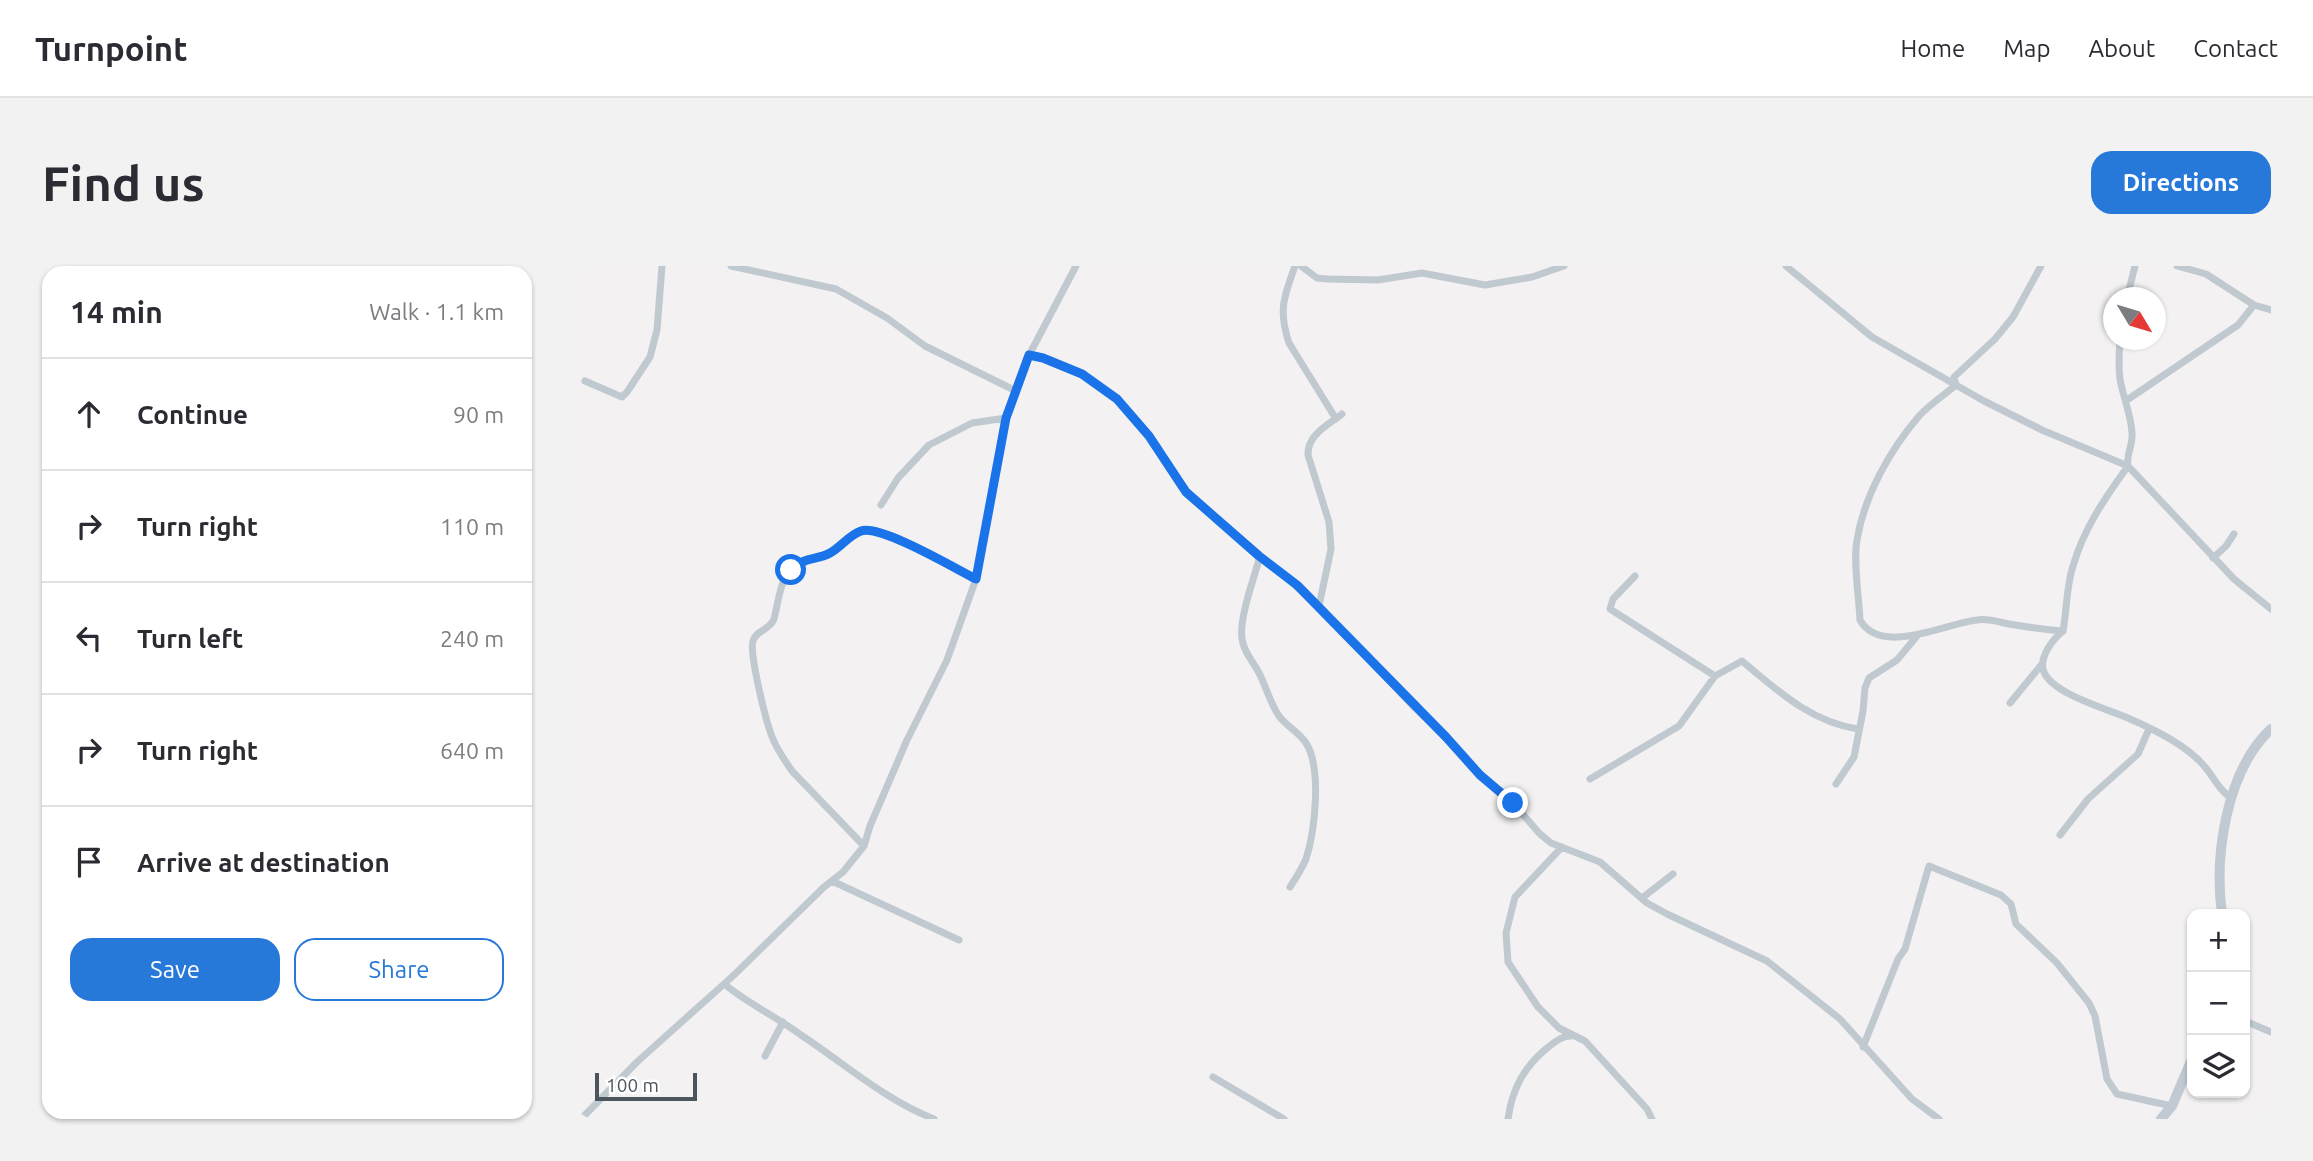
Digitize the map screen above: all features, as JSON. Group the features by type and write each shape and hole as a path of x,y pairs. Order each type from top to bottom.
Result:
{"street":[{"path":"586,382 622,397 627,393 650,357 657,330 662,266"},
{"path":"732,266 836,289 887,318 925,346 1016,391"},
{"path":"581,1119 637,1062 843,872 864,846 870,826 947,660 976,579 1006,418 1029,355 1076,266"},
{"path":"1295,266 1282,303 1284,330 1289,343 1339,416 1313,438 1308,448 1329,522 1331,549 1319,606"},
{"path":"1301,266 1317,278 1378,280 1423,272 1485,285 1541,275 1564,266"},
{"path":"1786,266 1872,337 1956,385 2042,429 2128,466 2213,558 2271,609"},
{"path":"1956,385 1954,377 2013,317 2041,266"},
{"path":"2130,287 2135,266"},
{"path":"2177,266 2195,268 2254,305 2271,310"},
{"path":"2127,400 2238,325 2254,305"},
{"path":"2010,703 2042,664 2055,637 2063,631 2070,578 2080,547 2096,510 2128,466 2132,435 2127,400 2119,375 2120,350"},
{"path":"1029,355 1082,374 1117,399 1149,436 1186,492 1319,606 1480,775 1513,803 1540,834 1562,847 1600,862 1642,898 1667,915 1767,961 1840,1019 1912,1099 1939,1119"},
{"path":"1956,385 1920,415 1898,444 1864,511 1856,542 1860,620 1871,633 1888,636 1917,636 1934,629 1946,629 1978,620 2063,631"},
{"path":"881,505 898,478 929,444 972,423 1006,418"},
{"path":"864,846 783,757 772,737 757,677 752,643 755,636 764,632 773,622 781,582 791,570 799,562 830,553 862,531 872,530 888,536 976,579"},
{"path":"2213,558 2234,534"},
{"path":"1259,556 1245,615 1242,635 1244,649 1259,672 1279,716 1306,744 1311,756 1314,779 1314,812 1309,848 1305,862 1290,887"},
{"path":"1635,576 1613,599 1610,609 1715,676"},
{"path":"1836,784 1854,757 1869,678 1897,660 1917,636"},
{"path":"1590,779 1679,726 1715,676 1742,662 1793,704 1843,727 1858,729"},
{"path":"2042,664 2043,671 2056,685 2149,729 2195,757 2219,789 2232,799"},
{"path":"2060,835 2088,799 2138,754 2149,729"},
{"path":"2222,909 2222,836 2232,799 2248,761 2271,729"},
{"path":"1562,847 1516,897 1506,933 1508,962 1516,976 1538,1007 1565,1036"},
{"path":"1863,1047 1898,959 1905,948 1929,866 2001,895 2011,904 2016,923 2049,954 2089,1003 2095,1016 2106,1079 2111,1088 2117,1094 2172,1106"},
{"path":"1642,898 1673,873"},
{"path":"832,881 960,940"},
{"path":"729,987 734,975"},
{"path":"714,991 729,987 783,1022 867,1083 895,1101 934,1119"},
{"path":"765,1056 783,1022"},
{"path":"2250,1023 2271,1032"},
{"path":"1559,1028 1584,1041 1647,1109 1652,1119"},
{"path":"1508,1119 1515,1089 1522,1074 1539,1055 1565,1036 1576,1036"},
{"path":"2161,1119 2172,1106 2187,1071"},
{"path":"1213,1077 1284,1119"}],"route":[{"path":"791,570 799,562 830,553 862,531 872,530 916,548 976,579 1006,418 1029,355 1043,358 1082,374 1117,399 1149,436 1186,492 1259,556 1297,585 1350,637 1466,761 1513,803"}]}
